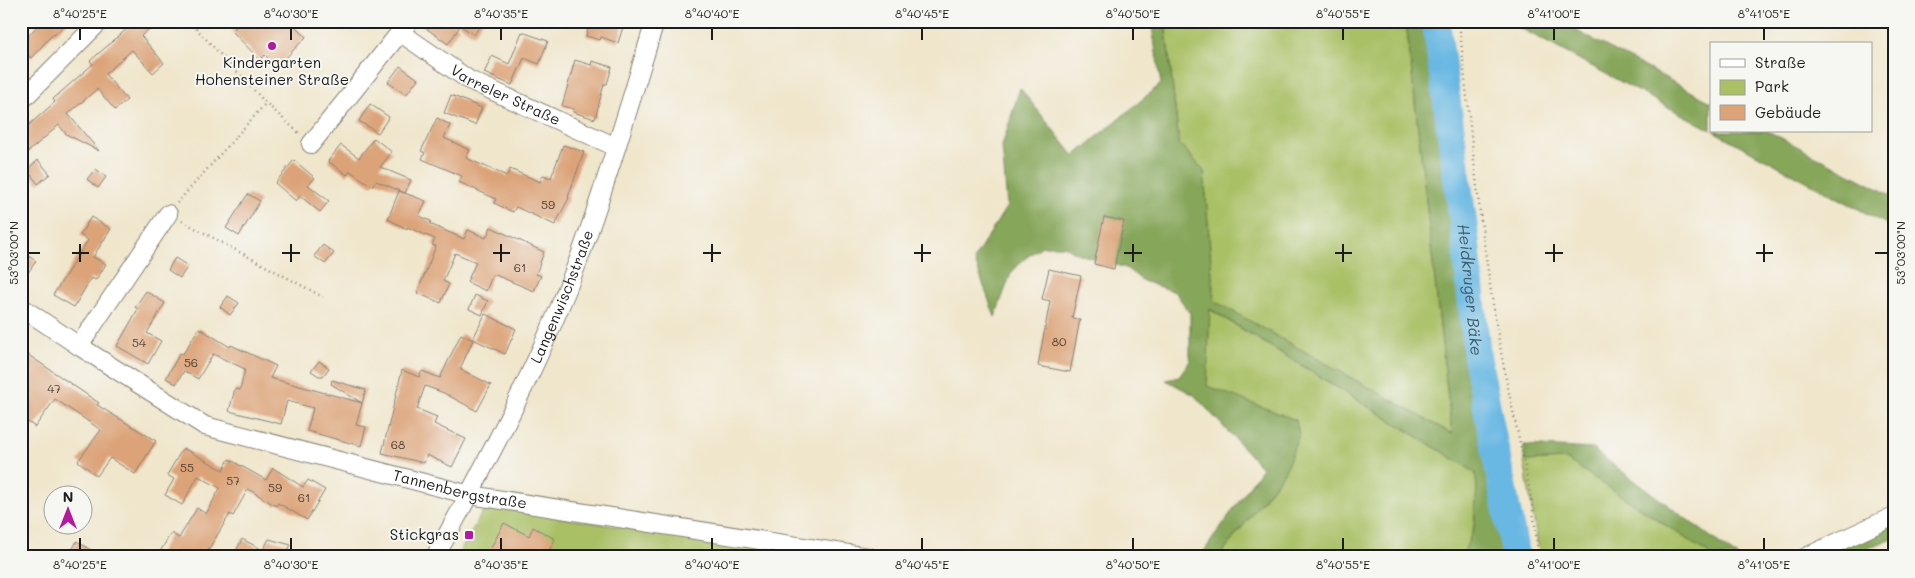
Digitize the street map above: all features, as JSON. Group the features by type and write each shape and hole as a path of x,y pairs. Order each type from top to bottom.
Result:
{"street":[{"path":"21,101 100,21"},
{"name":"Langenwischstraße","path":"435,557 470,495 527,381 572,275 602,193 655,21"},
{"name":"Varreler Straße","path":"311,144 405,27 469,80 616,147"},
{"path":"79,346 168,214"},
{"name":"Tannenbergstraße","path":"21,307 205,426 470,495 868,557"},
{"path":"1806,557 1894,516"}],"path":[{"path":"188,21 266,103 311,144"},
{"path":"1459,21 1476,187 1502,362 1536,528 1538,557"},
{"path":"266,103 168,214 323,297"}],"green space":[{"path":"1151,21 1165,21 1179,143 1204,171 1214,301 1452,434 1406,21 1434,21 1455,176 1476,358 1514,557 1462,557 1474,528 1477,487 1475,472 1210,309 1207,386 1296,420 1299,435 1285,471 1219,557 1200,557 1262,468 1194,395 1166,380 1179,377 1190,361 1190,313 1175,292 1143,281 1126,268 1076,253 1064,246 1042,246 1023,260 1011,273 995,317 974,259 1007,206 1002,146 1020,88 1074,156 1161,84"},
{"path":"1165,21 1406,21 1452,434 1214,301 1204,172 1179,143"},
{"path":"1507,21 1558,21 1710,101 1710,129"},
{"path":"1715,132 1770,132 1894,197 1894,228"},
{"path":"1209,309 1475,472 1477,487 1474,528 1462,557 1219,557 1285,471 1207,386"},
{"path":"1524,445 1592,449 1738,557 1714,557 1566,459 1524,461"},
{"path":"1566,459 1714,557 1540,557 1524,461"},
{"path":"486,506 814,557 457,557"},
{"path":"1894,521 1894,537 1849,557 1817,557"}],"building":[{"path":"41,21 69,21 53,34 31,58 21,49 21,45"},
{"path":"125,21 158,21 141,36 164,63 153,73 132,50 105,74 127,100 115,110 97,89 68,114 99,151 66,134 59,125 28,152 21,143 21,132 55,102 53,99 93,64 90,61 129,27"},
{"name":"Kindergarten Hohensteiner Straße","path":"242,21 290,21 306,37 277,67 265,55 260,60 232,31"},
{"path":"419,21 450,21 459,28 448,44 419,23"},
{"path":"454,21 483,21 474,35"},
{"path":"590,21 605,25 606,22 623,27 618,43 601,37 600,40 586,36"},
{"path":"522,32 548,41 539,64 524,58 512,85 484,73 492,56 509,64"},
{"path":"575,60 591,65 592,61 612,67 607,84 604,84 595,119 573,112 574,109 562,106"},
{"path":"400,66 418,79 406,95 388,82"},
{"path":"451,95 482,108 475,125 444,113"},
{"path":"370,104 389,117 378,133 359,121"},
{"path":"437,118 450,125 444,138 470,150 466,158 507,176 510,169 540,182 543,175 551,178 563,145 584,152 569,198 555,225 516,207 513,212 494,203 496,199 459,182 462,176 422,159 425,153 421,151"},
{"path":"374,138 392,152 380,167 411,180 405,193 376,181 372,186 350,171 347,175 328,161 341,145 359,158"},
{"path":"38,160 50,174 38,184 27,170"},
{"path":"294,160 315,178 308,185 329,201 320,212 300,196 296,201 275,183"},
{"path":"96,169 106,177 98,188 87,179"},
{"path":"399,191 426,201 419,216 431,221 430,224 464,239 468,230 486,238 491,227 544,252 536,274 541,276 534,291 493,274 486,291 467,282 476,262 455,253 443,281 449,284 441,303 417,293 436,246 432,245 435,239 407,227 407,229 388,219"},
{"path":"248,194 260,201 239,236 226,228"},
{"path":"91,217 111,229 93,257 106,264 96,280 91,278 74,307 53,295 88,240 80,235"},
{"path":"1104,217 1124,221 1114,269 1094,264"},
{"path":"323,245 334,253 325,264 314,256"},
{"path":"21,251 36,261 21,283"},
{"path":"175,258 188,266 180,278 168,270"},
{"path":"1049,269 1081,276 1072,318 1080,319 1070,372 1038,366 1050,301 1042,299"},
{"path":"146,291 165,303 147,333 161,341 148,364 117,346 138,309 135,307"},
{"path":"475,295 488,301 482,315 469,309"},
{"path":"228,296 239,303 230,315 220,307"},
{"path":"485,314 516,329 505,354 473,339"},
{"path":"199,328 230,347 231,345 276,366 270,378 362,403 356,425 366,427 361,446 307,431 313,408 287,401 281,424 229,411 235,389 240,390 245,369 213,354 198,379 184,371 176,384 166,378 180,353 183,354"},
{"path":"461,334 473,340 460,369 491,385 477,411 444,393 425,386 417,409 437,417 434,424 466,439 452,467 427,455 424,463 382,453 402,370 419,377 422,371 440,378"},
{"path":"27,354 99,403 97,405 156,441 135,474 110,458 97,476 78,461 101,430 55,399 35,427 21,417 21,363"},
{"path":"319,361 329,368 323,376 319,376 311,371"},
{"path":"332,380 366,390 362,403 331,384"},
{"path":"183,448 223,470 229,459 266,480 273,468 303,487 308,480 325,490 307,520 278,503 276,506 248,489 233,516 230,514 204,557 157,557 171,533 179,538 197,508 206,514 220,488 198,476 182,505 165,495 174,479 167,475"},
{"path":"504,523 529,536 533,527 555,539 546,557 486,557"},
{"path":"242,539 263,550 269,539 291,545 284,557 233,557"},
{"path":"77,541 101,557 68,557"}],"waterway":[{"name":"Heidkruger Bäke","path":"1436,21 1466,244 1477,356 1516,557"}],"place":[{"name":"Kindergarten Hohensteiner Straße","path":"272,46"},
{"name":"Stickgras","path":"469,535"}]}
